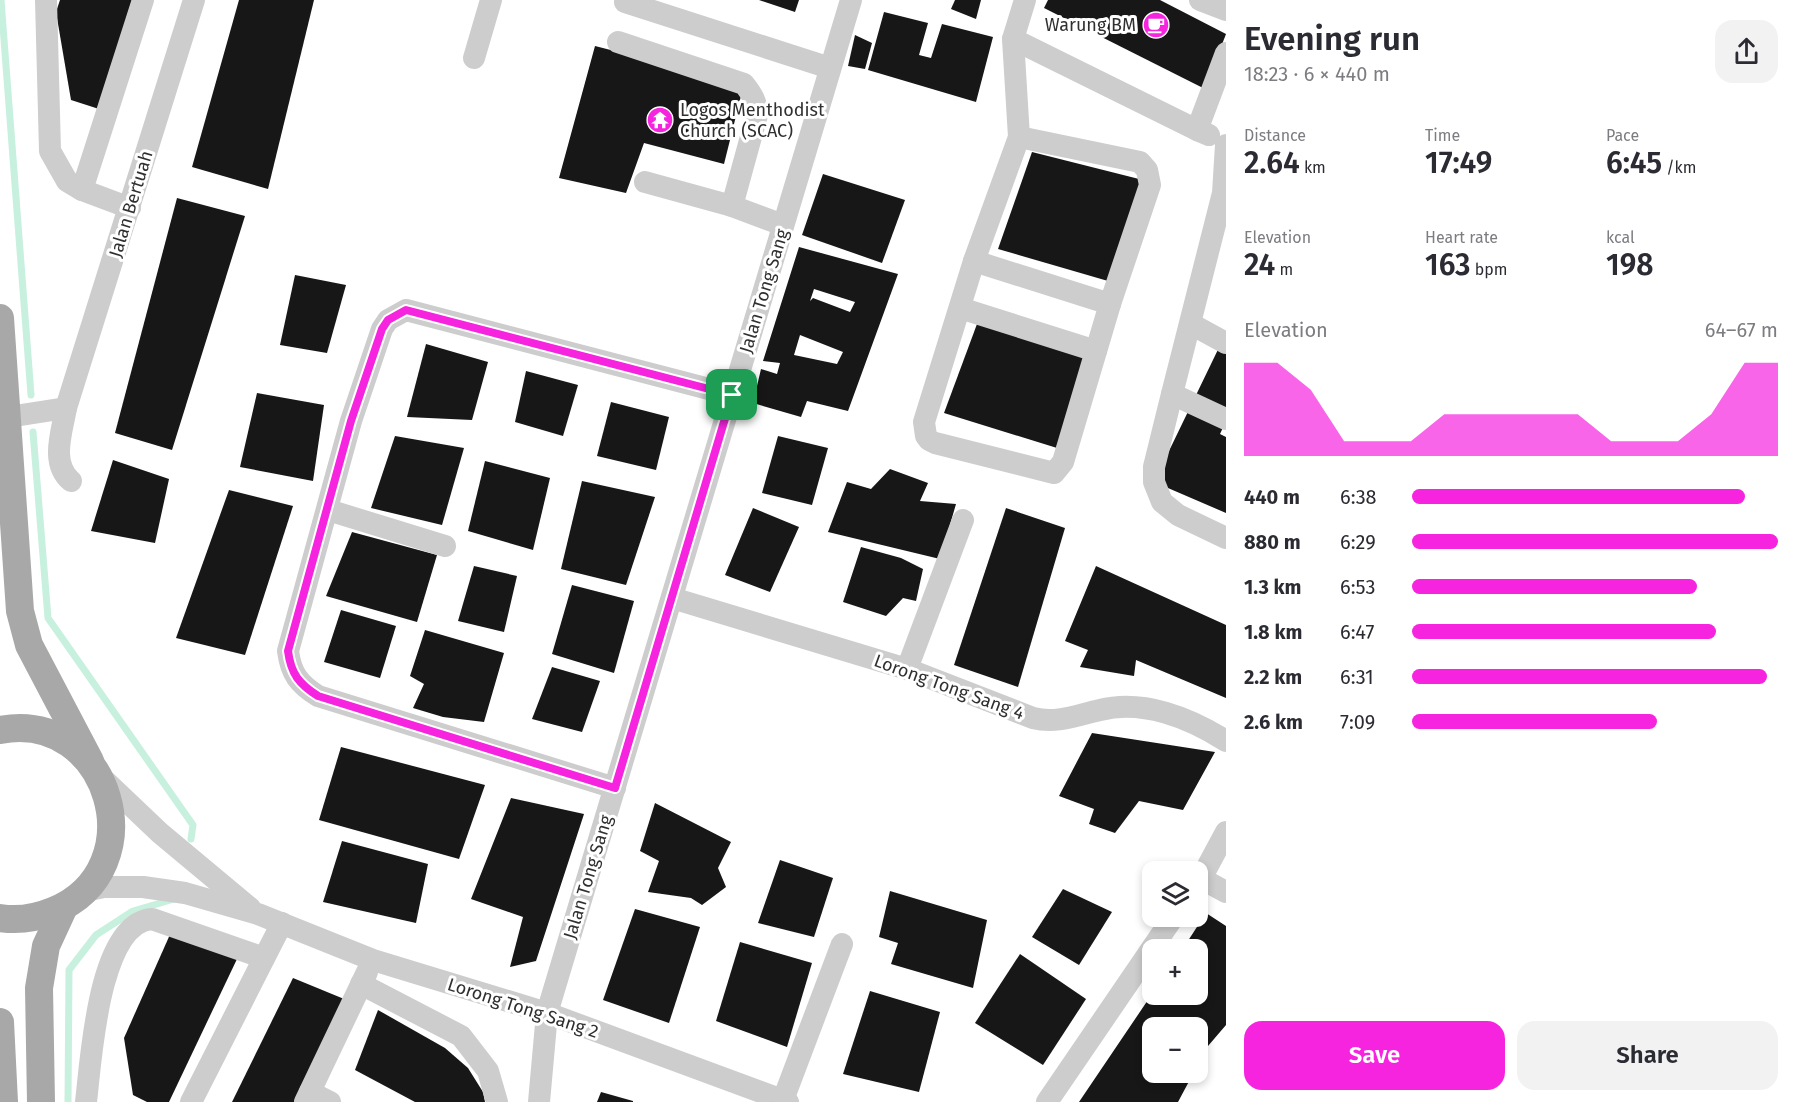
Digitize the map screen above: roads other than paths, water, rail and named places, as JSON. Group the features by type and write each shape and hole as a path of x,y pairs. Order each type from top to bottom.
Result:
{"main road":[{"path":"0,318 20,611 29,645 110,799 112,824 109,848 99,872 74,899 46,946 39,988 41,1102"},
{"path":"0,730 13,728 42,731 68,742 95,769"},
{"path":"0,918 12,920 39,917 74,899"},
{"path":"0,1022 4,1102"}],"street":[{"path":"46,0 50,151 67,182 130,208"},
{"path":"82,190 143,0"},
{"name":"Jalan Bertuah","path":"72,481 61,469 59,460 66,408 194,0"},
{"path":"474,58 491,0"},
{"name":"Jalan Tong Sang","path":"539,1102 547,1014 851,0"},
{"path":"1019,137 1140,162 1147,170 1150,184 1110,304 1063,462 1054,472 935,442 926,436 924,422 974,261 1019,137 1013,39 1025,0"},
{"path":"1200,0 1226,10"},
{"path":"625,2 830,68"},
{"path":"1013,39 1226,144 1223,193 1154,467 1156,494 1178,515 1226,538"},
{"path":"618,42 744,84 751,92 757,105 757,115 732,206"},
{"path":"1197,130 1226,53"},
{"path":"645,182 732,206 783,225"},
{"path":"974,261 1110,304"},
{"path":"960,308 1096,351"},
{"path":"615,788 318,696 302,686 290,670 288,651 351,421 382,329 388,320 406,310 732,395"},
{"path":"1191,324 1226,343"},
{"path":"1172,394 1226,418"},
{"path":"8,417 66,408"},
{"path":"328,510 445,546"},
{"path":"907,669 963,520"},
{"name":"Lorong Tong Sang 4","path":"672,598 907,669 1045,721 1118,706 1136,706 1171,715 1210,731 1226,741"},
{"name":"Lorong Tong Sang 2","path":"95,769 160,832 258,914"},
{"path":"1208,865 1226,832"},
{"path":"1208,885 1226,892"},
{"name":"Lorong Tong Sang 2","path":"74,899 104,887 185,893 258,914 373,960 547,1014 786,1101"},
{"path":"86,1102 103,982 128,930 145,920 152,919 264,958"},
{"path":"191,1102 282,923"},
{"path":"1047,1102 1166,927"},
{"path":"786,1101 842,944"},
{"path":"315,1099 373,960"},
{"path":"362,984 461,1036 488,1071 497,1102"}],"waterway":[{"path":"1,0 31,395"},
{"path":"33,432 48,618 193,825 191,839"},
{"path":"68,1102 69,970 96,935 133,911 174,899"}],"place":[{"name":"Warung BM","path":"1156,25"},
{"name":"Logos Menthodist Church (SCAC)","path":"660,120"}]}
